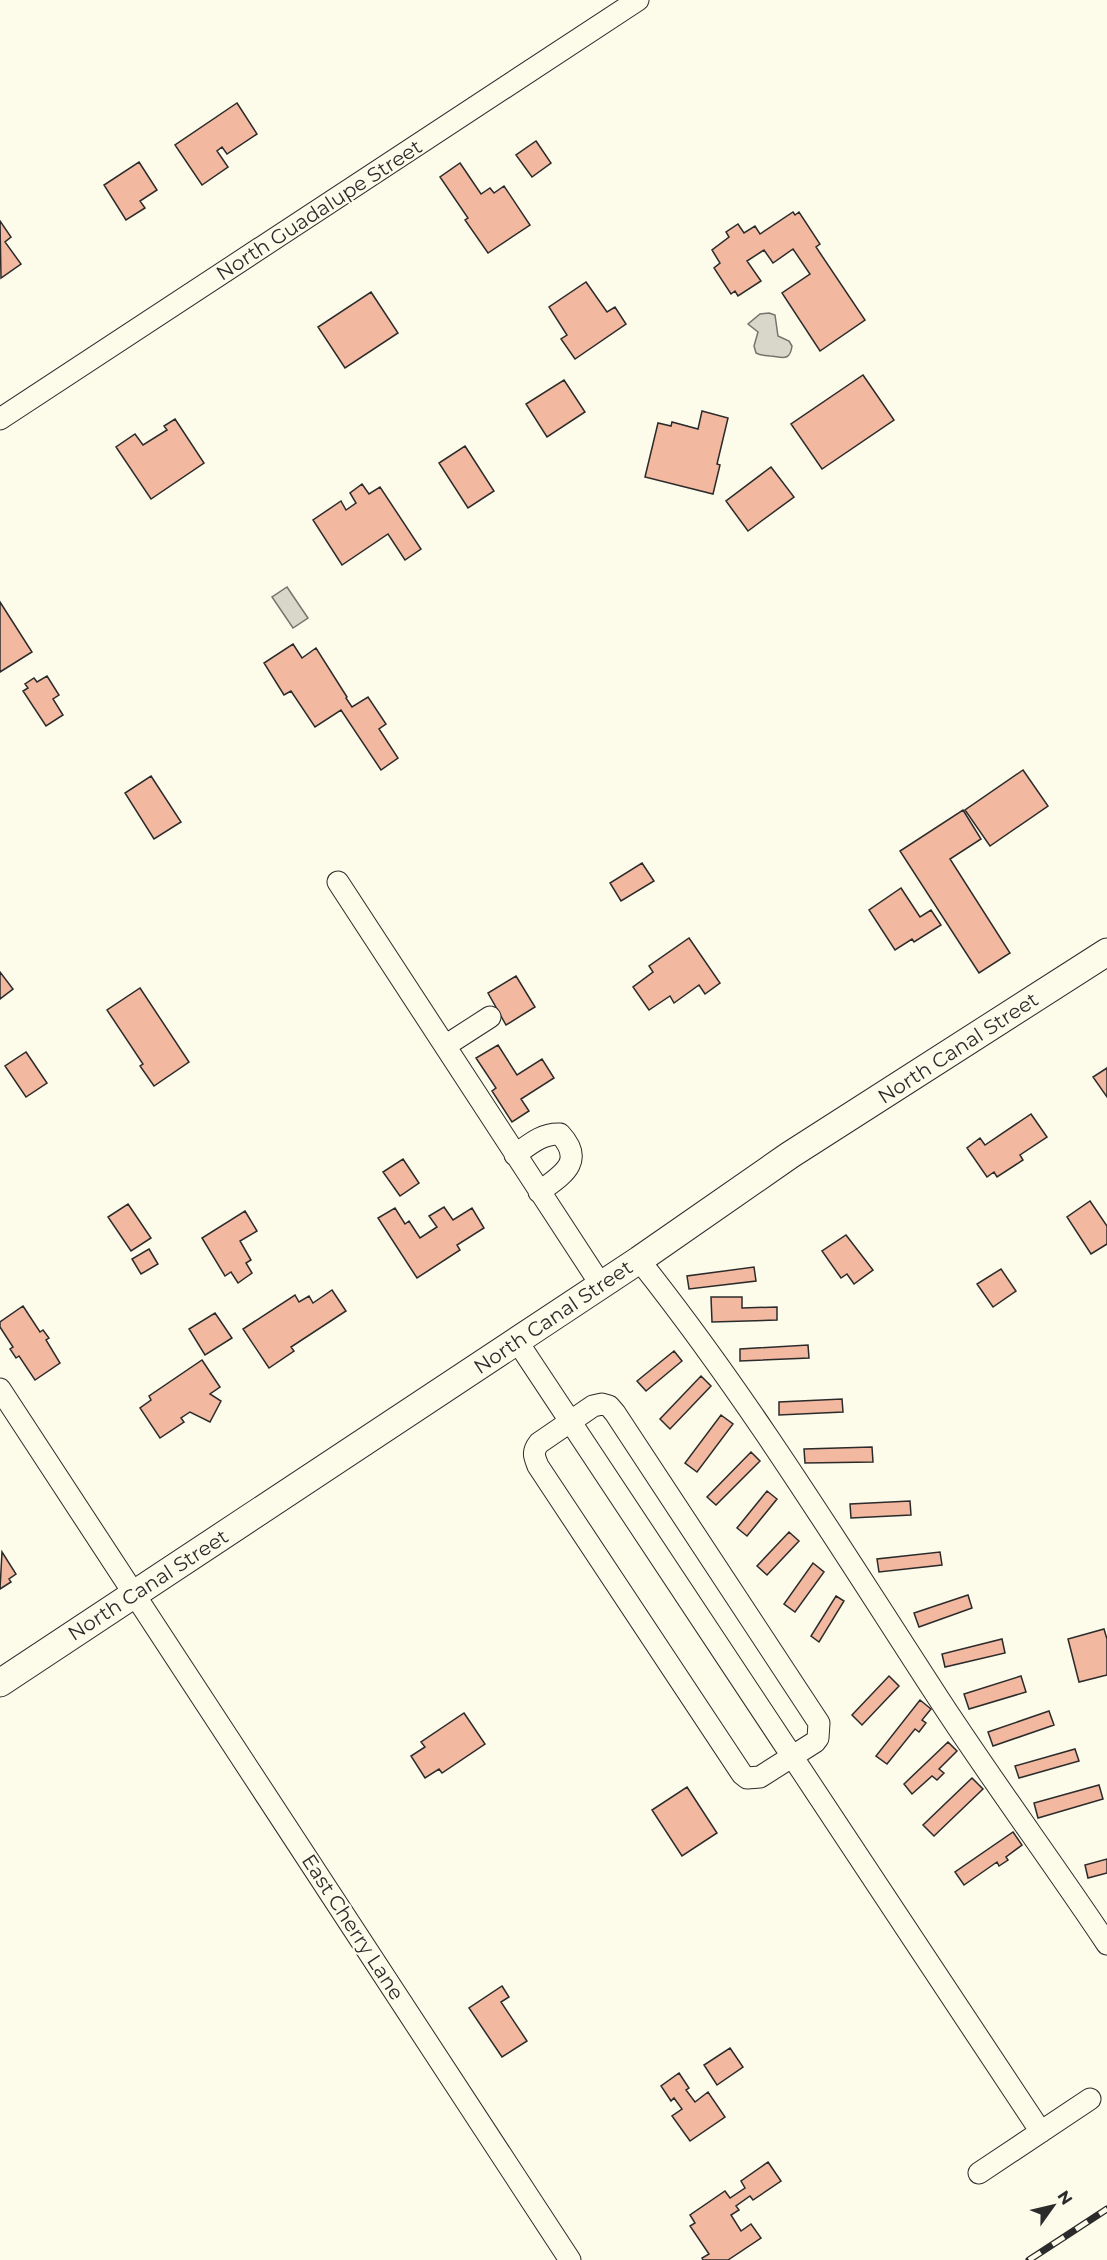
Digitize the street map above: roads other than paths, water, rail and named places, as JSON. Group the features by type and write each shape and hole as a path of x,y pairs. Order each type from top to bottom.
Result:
{"main road":[{"name":"North Canal Street","path":"0,1683 639,1260 790,1155 1107,952"}],"street":[{"name":"North Guadalupe Street","path":"0,419 638,0"},
{"path":"338,882 601,1285"},
{"path":"444,1046 490,1017"},
{"path":"515,1155 542,1136 560,1134 567,1143 572,1157 570,1167 539,1192"},
{"path":"639,1260 689,1323 760,1423 937,1697 1107,1944"},
{"path":"517,1341 1041,2132"},
{"name":"East Cherry Lane","path":"0,1389 570,2260"},
{"path":"602,1404 609,1406 816,1716 820,1730 818,1738 760,1777 747,1778 742,1774 538,1466 534,1456 539,1443 571,1422 593,1406 602,1404"},
{"path":"979,2173 1090,2099"}],"railway":[{"path":"1029,2260 1107,2209"}]}
